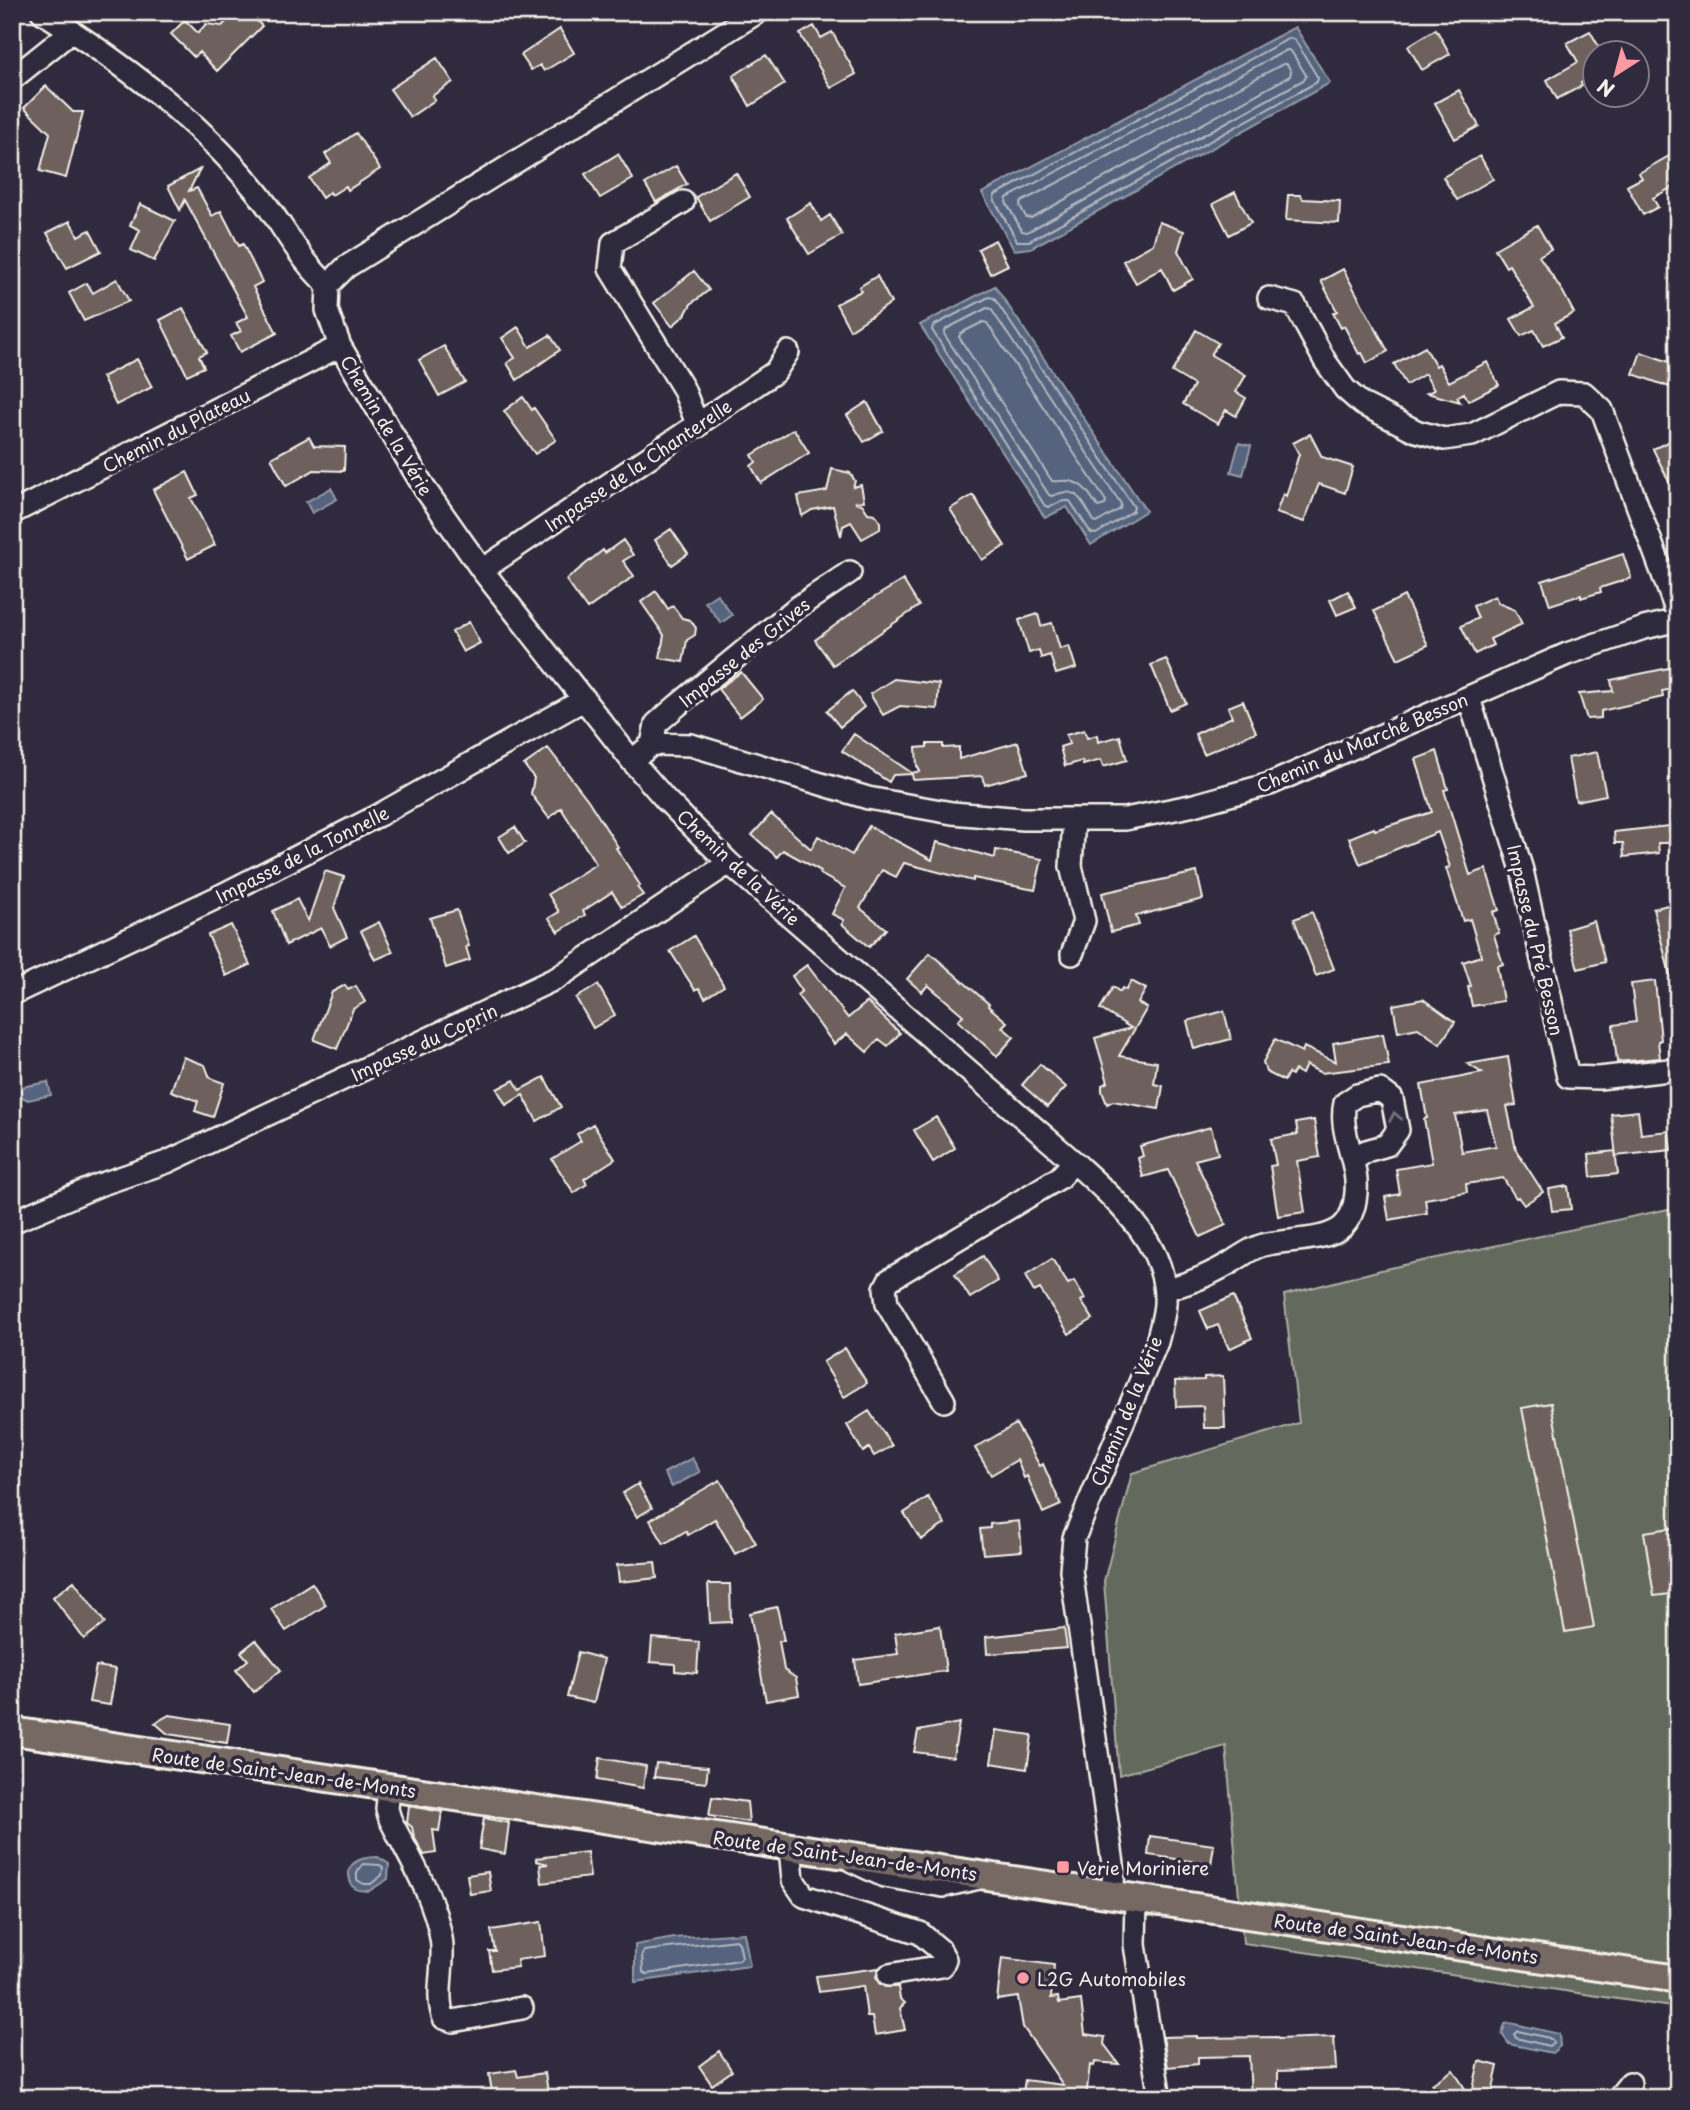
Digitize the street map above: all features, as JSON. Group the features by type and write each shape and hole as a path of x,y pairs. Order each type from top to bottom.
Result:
{"main road":[{"name":"Route de Saint-Jean-de-Monts","path":"12,1731 1678,1979"}],"street":[{"path":"42,12 133,73 190,122 256,190 315,273 328,285 346,267 758,12"},
{"path":"12,79 72,31"},
{"path":"683,202 613,243 610,269 683,388 698,426"},
{"name":"Chemin de la Vérie","path":"328,285 327,310 340,346 425,489 482,570 632,761 666,800 729,863 1114,1199 1143,1233 1157,1263 1165,1289 1165,1307 1157,1342 1074,1538 1071,1570 1114,1871 1124,1897 1135,1945 1160,2098"},
{"path":"1269,298 1295,305 1325,362 1345,389 1362,404 1416,431 1444,439 1472,435 1559,392 1584,393 1602,410 1678,617"},
{"name":"Chemin du Plateau","path":"12,513 340,346"},
{"name":"Impasse de la Chanterelle","path":"482,570 775,372 788,352"},
{"name":"Impasse des Grives","path":"652,744 656,724 795,609 850,572"},
{"name":"Chemin du Marché Besson","path":"652,744 691,745 868,798 952,813 1023,819 1125,819 1190,806 1270,784 1567,654 1678,617"},
{"name":"Impasse du Pré Besson","path":"1469,698 1522,870 1568,1077 1599,1078 1678,1069"},
{"name":"Impasse de la Tonnelle","path":"12,994 214,899 379,816 585,699"},
{"path":"632,761 652,744"},
{"path":"1072,954 1084,921 1071,866 1074,818"},
{"name":"Impasse du Coprin","path":"12,1222 99,1185 167,1162 557,978 729,863"},
{"path":"1165,1289 1182,1286 1261,1246 1325,1235 1341,1227 1352,1214 1357,1192 1354,1160"},
{"path":"944,1401 887,1304 885,1288 889,1280 1059,1178 1074,1162"},
{"path":"389,1787 387,1809 390,1819 420,1877 438,1923 443,1966 440,2009 444,2018 453,2021 522,2008"},
{"path":"790,1847 793,1880 804,1896 920,1933 940,1950 945,1959 942,1966 889,1975"}],"green space":[{"path":"1678,1207 1678,2008 1243,1943 1226,1746 1119,1775 1104,1581 1132,1473 1299,1423 1284,1295 1385,1269"}],"water":[{"path":"1295,27 1330,83 1031,248 1014,250 982,193"},
{"path":"995,286 1146,511 1091,545 1067,507 1045,518 920,325"},
{"path":"1239,443 1251,446 1243,475 1231,472"},
{"path":"331,488 337,499 312,513 306,502"},
{"path":"717,594 732,615 721,623 705,602"},
{"path":"48,1082 51,1095 28,1100 18,1095 22,1087"},
{"path":"692,1458 700,1472 672,1487 664,1473"},
{"path":"378,1857 389,1864 388,1879 369,1891 358,1890 352,1886 349,1872 354,1863 365,1858"},
{"path":"744,1933 750,1966 635,1982 635,1945 674,1938"},
{"path":"1505,2024 1559,2034 1560,2046 1552,2053 1509,2044 1502,2034"}],"building":[{"path":"236,12 248,12 262,26 217,71 199,52 194,57 171,34 185,20 198,33 206,24 222,26"},
{"path":"814,26 821,38 832,32 856,74 831,88 800,34"},
{"path":"560,29 574,53 544,71 540,65 531,70 521,55"},
{"path":"1436,29 1450,54 1422,70 1408,46"},
{"path":"1590,31 1594,38 1582,38 1582,86 1557,99 1547,80 1578,62 1567,43"},
{"path":"766,55 785,84 750,106 733,76"},
{"path":"437,58 453,82 432,96 435,100 410,117 390,89"},
{"path":"46,86 73,112 83,112 66,178 40,171 50,133 24,108"},
{"path":"1459,90 1479,126 1455,139 1435,103"},
{"path":"356,133 380,169 348,190 346,186 322,198 309,178 331,163 325,154"},
{"path":"1678,151 1678,184 1653,198 1658,207 1643,215 1627,186 1642,178 1639,173"},
{"path":"618,154 633,179 600,198 585,174"},
{"path":"1480,156 1493,179 1457,200 1443,177"},
{"path":"676,166 687,184 656,202 645,184"},
{"path":"200,169 189,191 197,188 212,216 221,211 239,246 243,244 262,282 253,287 277,333 240,352 231,336 241,331 236,323 248,317 185,200 180,210 168,186"},
{"path":"736,173 750,197 710,221 696,197"},
{"path":"1235,192 1251,223 1229,235 1213,204"},
{"path":"1288,195 1300,195 1303,199 1340,201 1339,223 1286,220"},
{"path":"811,203 821,221 830,215 842,235 809,254 787,218"},
{"path":"140,204 175,221 154,261 131,250 140,230 130,225"},
{"path":"70,221 78,236 90,230 101,251 67,268 47,233"},
{"path":"1159,222 1184,231 1178,251 1193,279 1173,290 1162,268 1136,283 1123,261 1153,244"},
{"path":"1537,225 1551,249 1539,256 1574,313 1555,323 1562,337 1543,346 1534,330 1521,336 1511,319 1534,307 1509,265 1506,267 1495,249"},
{"path":"995,240 1008,265 990,274 978,249"},
{"path":"1343,269 1388,351 1367,363 1344,326 1341,328 1333,313 1337,311 1321,281"},
{"path":"694,271 709,290 691,304 685,315 672,326 654,303"},
{"path":"877,276 891,303 850,330 836,304 861,291 859,287"},
{"path":"117,279 129,301 84,321 69,293 87,283 93,293"},
{"path":"183,308 207,352 199,356 204,367 187,375 160,320"},
{"path":"518,327 530,347 550,335 560,350 517,380 507,363 515,358 502,338"},
{"path":"1196,330 1218,343 1211,355 1246,375 1236,392 1246,398 1236,416 1226,410 1218,424 1183,404 1194,385 1172,372"},
{"path":"444,346 465,382 439,396 419,360"},
{"path":"1425,347 1449,382 1487,362 1499,385 1468,401 1464,393 1457,397 1460,402 1427,393 1434,390 1425,374 1406,385 1394,364"},
{"path":"1641,352 1678,365 1678,390 1633,374"},
{"path":"137,359 152,387 116,405 102,377"},
{"path":"523,397 556,440 535,454 504,411"},
{"path":"867,402 883,431 864,442 847,415"},
{"path":"794,429 809,453 761,483 751,466 756,462 752,455"},
{"path":"1310,434 1322,457 1353,467 1345,493 1319,484 1304,522 1276,513 1283,494 1286,496 1299,454 1293,443"},
{"path":"309,437 314,446 345,447 344,471 314,470 286,486 271,458"},
{"path":"1678,437 1678,500 1653,449"},
{"path":"832,469 850,473 855,481 853,487 861,485 864,501 855,502 862,504 868,513 875,514 880,522 880,529 862,539 851,522 843,526 841,536 833,506 812,510 802,516 798,496 827,491"},
{"path":"187,472 198,495 191,498 215,545 188,559 153,490"},
{"path":"973,495 1005,546 982,560 950,509"},
{"path":"671,529 688,554 672,565 655,540"},
{"path":"623,540 633,555 623,561 634,576 587,609 566,580 603,550 605,553"},
{"path":"1623,554 1631,578 1600,588 1601,592 1550,605 1542,581"},
{"path":"903,580 919,606 833,665 815,640 867,602"},
{"path":"656,591 668,609 673,606 682,618 690,620 696,628 695,635 687,640 683,662 660,658 664,635 641,602"},
{"path":"1348,591 1356,607 1337,615 1330,600"},
{"path":"1404,596 1428,645 1398,659 1374,611"},
{"path":"1495,596 1498,603 1515,610 1522,624 1490,639 1493,645 1475,654 1461,626 1478,618 1473,606"},
{"path":"1038,614 1041,626 1052,623 1060,649 1069,646 1076,668 1056,674 1050,655 1041,658 1039,650 1029,653 1019,620"},
{"path":"469,622 480,643 463,652 452,632"},
{"path":"1166,659 1186,703 1170,710 1151,665"},
{"path":"1678,666 1678,688 1662,691 1663,697 1601,711 1601,718 1587,719 1579,694 1613,691 1611,680"},
{"path":"741,672 763,699 740,717 718,689"},
{"path":"894,679 939,684 937,709 900,706 883,715 870,694"},
{"path":"852,691 864,707 840,727 827,711"},
{"path":"1243,701 1256,732 1204,754 1195,734 1232,717 1228,707"},
{"path":"1084,730 1087,738 1097,735 1098,742 1120,736 1127,760 1103,767 1101,760 1083,765 1082,761 1065,766 1060,747 1069,744 1066,735"},
{"path":"854,734 912,773 920,771 916,748 927,747 927,744 943,744 943,748 959,747 959,759 1018,742 1028,773 985,785 982,776 913,780 912,774 893,775 889,782 842,751"},
{"path":"548,748 588,800 640,885 637,887 643,895 622,907 612,892 583,911 585,915 558,932 549,918 559,912 548,894 596,864 561,808 549,818 531,794 534,778 524,765"},
{"path":"1437,751 1448,789 1444,790 1470,875 1486,869 1499,910 1493,912 1499,933 1494,935 1503,964 1497,966 1503,1001 1472,1006 1468,987 1471,986 1463,962 1481,956 1470,919 1463,921 1438,832 1360,864 1349,838 1432,812 1416,759"},
{"path":"1597,752 1606,795 1576,801 1568,758"},
{"path":"771,814 811,849 818,836 852,855 869,826 932,860 937,842 995,858 996,850 1042,859 1035,890 973,878 973,881 904,863 896,877 882,870 860,908 886,929 869,947 842,924 844,920 832,914 845,888 783,850 777,857 752,835"},
{"path":"1678,825 1678,843 1658,843 1659,853 1624,857 1623,843 1615,843 1614,832"},
{"path":"515,827 525,843 509,853 499,837"},
{"path":"325,871 344,877 334,908 347,937 330,946 321,928 286,945 273,911 297,899 308,921"},
{"path":"1197,872 1203,899 1136,916 1139,925 1111,932 1102,893"},
{"path":"1678,902 1678,981 1672,982 1653,909"},
{"path":"457,910 469,946 466,947 470,960 446,968 430,918"},
{"path":"1312,912 1334,969 1316,976 1294,919"},
{"path":"1594,921 1605,962 1578,969 1567,929"},
{"path":"379,922 393,952 375,960 361,931"},
{"path":"231,925 250,965 226,976 208,935"},
{"path":"694,936 724,986 705,998 699,988 695,990 670,951"},
{"path":"930,953 1007,1022 1002,1027 1014,1037 997,1056 958,1021 963,1015 928,985 922,992 907,979"},
{"path":"807,965 848,1018 867,1002 900,1033 888,1046 879,1039 867,1052 847,1034 834,1044 797,995 802,991 792,976"},
{"path":"1131,981 1146,989 1138,1003 1147,1008 1119,1056 1157,1062 1154,1084 1163,1086 1159,1109 1113,1101 1107,1104 1102,1091 1102,1085 1108,1082 1095,1038 1131,1028 1100,1009 1113,987 1120,992 1122,988 1126,990"},
{"path":"1655,981 1661,1040 1658,1041 1660,1058 1617,1062 1613,1025 1636,1022 1631,984"},
{"path":"345,985 348,990 356,986 365,1002 353,1009 337,1049 314,1040 332,992"},
{"path":"598,985 615,1015 593,1028 576,998"},
{"path":"1423,999 1455,1022 1440,1044 1418,1028 1398,1032 1393,1005"},
{"path":"1224,1011 1231,1039 1194,1049 1187,1021"},
{"path":"1383,1034 1389,1065 1321,1073 1306,1065 1302,1074 1295,1070 1292,1075 1288,1073 1284,1081 1266,1072 1263,1062 1275,1039 1302,1052 1304,1047 1336,1062 1333,1043"},
{"path":"183,1057 205,1065 210,1078 224,1083 213,1117 195,1111 198,1101 171,1091"},
{"path":"1508,1057 1516,1105 1507,1106 1516,1150 1543,1192 1524,1205 1503,1178 1466,1184 1467,1192 1425,1199 1427,1213 1389,1220 1385,1197 1400,1194 1396,1169 1432,1163 1421,1085 1482,1073 1468,1064","holes":["1487,1110 1496,1146 1462,1152 1455,1115"]},
{"path":"1040,1064 1066,1087 1047,1107 1022,1085"},
{"path":"544,1077 561,1107 537,1121 523,1095 506,1105 497,1089 514,1080 520,1090"},
{"path":"1638,1111 1641,1134 1669,1131 1671,1150 1616,1156 1611,1114"},
{"path":"936,1117 955,1148 933,1162 914,1130"},
{"path":"1314,1120 1320,1157 1297,1161 1305,1212 1278,1216 1270,1166 1276,1165 1271,1139 1298,1134 1296,1123"},
{"path":"593,1124 615,1159 584,1179 587,1184 574,1193 552,1159 581,1141 577,1134"},
{"path":"1211,1127 1218,1154 1195,1160 1226,1225 1200,1237 1168,1170 1143,1177 1138,1158 1143,1156 1140,1146"},
{"path":"1615,1151 1618,1174 1591,1177 1589,1154"},
{"path":"1568,1186 1571,1209 1552,1211 1549,1189"},
{"path":"983,1256 998,1281 970,1298 955,1274"},
{"path":"1052,1259 1068,1284 1074,1281 1085,1299 1081,1301 1093,1319 1069,1334 1040,1289 1034,1292 1025,1276"},
{"path":"1233,1296 1252,1338 1229,1349 1218,1325 1208,1329 1200,1311"},
{"path":"845,1348 867,1383 844,1397 823,1362"},
{"path":"1223,1376 1225,1428 1204,1428 1203,1406 1176,1407 1175,1381"},
{"path":"1551,1403 1594,1627 1565,1632 1522,1408"},
{"path":"869,1411 892,1446 874,1456 869,1448 863,1452 847,1425"},
{"path":"1016,1424 1040,1466 1043,1464 1061,1505 1043,1513 1017,1460 991,1475 975,1448"},
{"path":"720,1480 756,1543 735,1554 715,1519 688,1535 686,1531 664,1544 650,1520"},
{"path":"638,1484 652,1508 637,1517 623,1493"},
{"path":"928,1497 945,1524 921,1540 904,1513"},
{"path":"1019,1521 1022,1551 983,1554 980,1529 990,1528 990,1524"},
{"path":"1678,1527 1678,1593 1654,1596 1644,1532"},
{"path":"655,1562 657,1578 619,1582 617,1565"},
{"path":"74,1581 105,1623 84,1639 53,1597"},
{"path":"312,1583 326,1605 286,1631 271,1609"},
{"path":"708,1584 730,1584 731,1622 710,1623"},
{"path":"777,1607 784,1641 779,1641 784,1670 796,1678 799,1695 766,1701 750,1613"},
{"path":"940,1626 946,1671 858,1684 855,1660 898,1654 895,1633"},
{"path":"1064,1628 1067,1648 987,1654 986,1637"},
{"path":"652,1638 699,1642 697,1673 675,1671 675,1664 650,1662"},
{"path":"256,1640 281,1670 254,1692 236,1670 248,1660 241,1652"},
{"path":"578,1652 604,1659 594,1703 567,1697"},
{"path":"96,1666 116,1669 110,1705 89,1702"},
{"path":"169,1715 230,1724 227,1743 168,1734 155,1723"},
{"path":"959,1723 953,1757 914,1752 918,1731"},
{"path":"996,1730 1032,1735 1027,1769 991,1763"},
{"path":"600,1758 646,1766 643,1788 597,1780"},
{"path":"656,1763 708,1767 706,1783 654,1777"},
{"path":"712,1797 747,1802 749,1822 709,1816"},
{"path":"409,1806 442,1812 439,1831 433,1830 436,1853 424,1855 414,1837 412,1827 407,1823"},
{"path":"484,1818 509,1823 505,1854 479,1849"},
{"path":"1150,1836 1214,1845 1211,1864 1148,1855"},
{"path":"587,1852 590,1877 542,1883 540,1865 548,1864 536,1861 536,1858"},
{"path":"488,1872 491,1891 470,1894 467,1875"},
{"path":"541,1922 545,1956 517,1960 518,1967 492,1970 489,1951 495,1951 491,1930"},
{"path":"1002,1958 1054,1965 1051,1998 1058,1997 1059,2003 1081,2000 1085,2034 1105,2037 1104,2044 1119,2064 1095,2062 1094,2066 1090,2065 1086,2098 1022,2098 1025,2080 1063,2085 1023,2027 1018,1997 997,2000"},
{"path":"879,1968 876,1977 879,1983 885,1987 898,1987 900,1999 905,2003 900,2008 905,2030 875,2035 872,2017 867,2017 863,1986 819,1992 816,1976"},
{"path":"1163,2037 1278,2039 1334,2037 1336,2069 1278,2071 1278,2098 1251,2098 1249,2056 1198,2057 1198,2064 1168,2067"},
{"path":"719,2051 732,2071 712,2085 699,2066"},
{"path":"1479,2061 1498,2066 1491,2098 1471,2098"},
{"path":"516,2070 518,2077 545,2073 549,2098 493,2098 489,2074"},
{"path":"1453,2070 1471,2098 1441,2098 1432,2084"}],"place":[{"name":"Verie Moriniere","path":"1063,1867"},
{"name":"L2G Automobiles","path":"1023,1978"}]}
